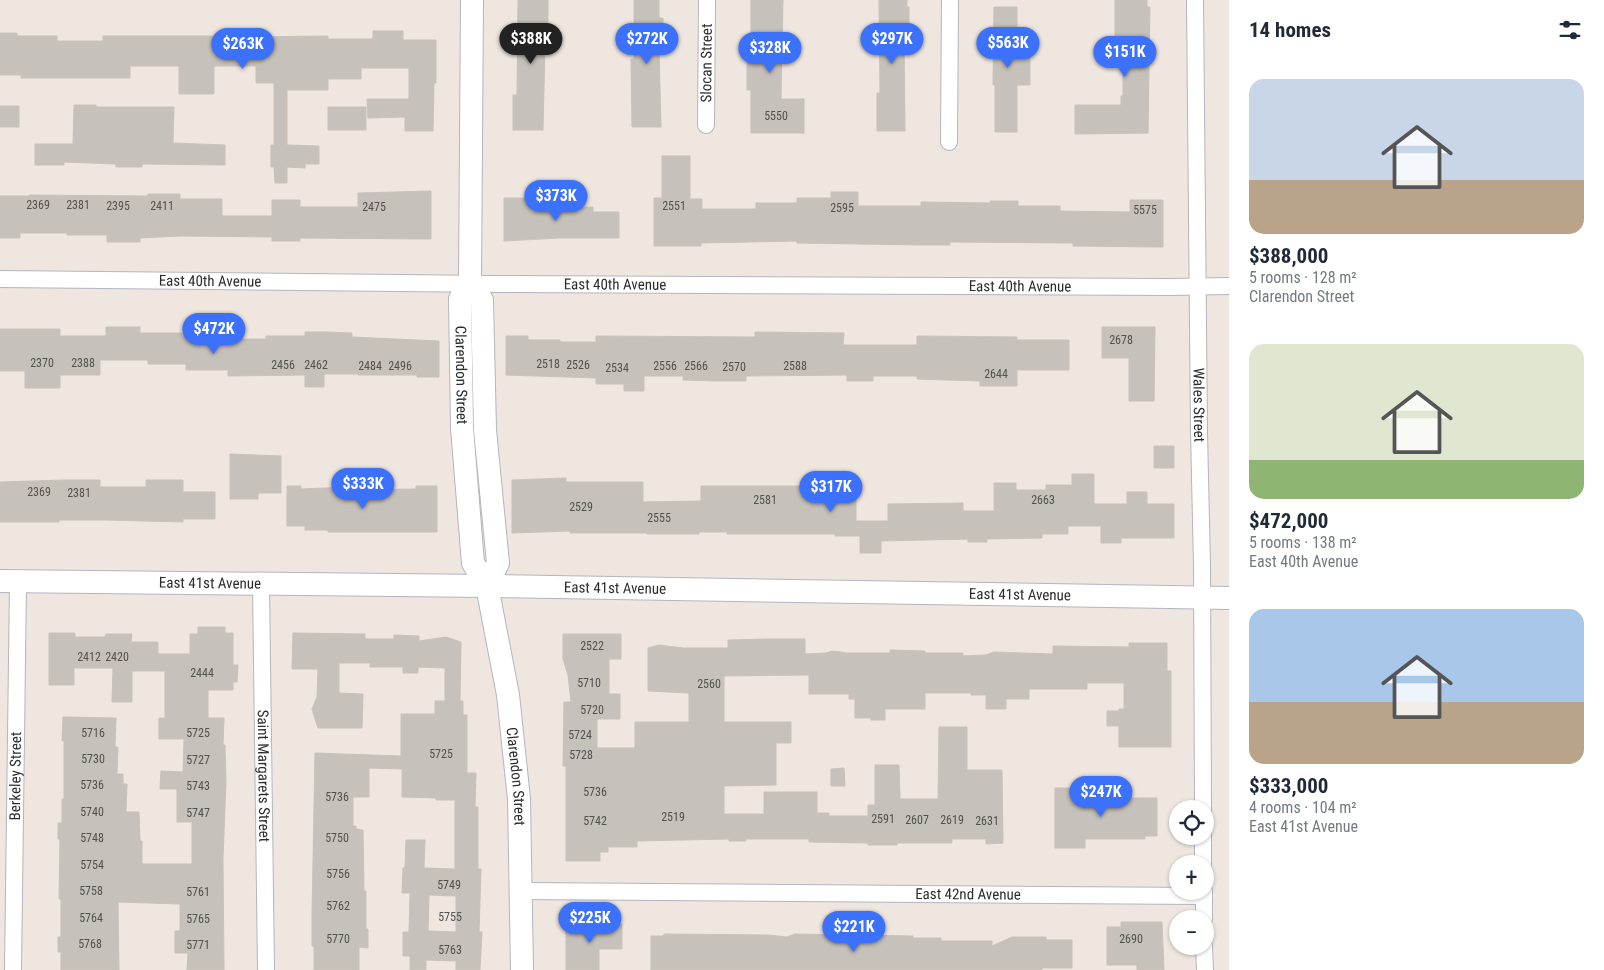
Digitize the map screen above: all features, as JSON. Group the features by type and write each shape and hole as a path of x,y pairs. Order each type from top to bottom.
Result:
{"main road":[{"path":"470,283 472,0"},
{"name":"Clarendon Street","path":"470,283 482,300 485,430 498,563 488,586 508,695 519,799 522,970"},
{"name":"East 41st Avenue","path":"9,581 488,586 1229,598"}],"street":[{"name":"Slocan Street","path":"706,125 707,0"},
{"path":"949,142 950,0"},
{"name":"Wales Street","path":"1196,0 1203,800"},
{"name":"East 40th Avenue","path":"0,279 1229,286"},
{"name":"Berkeley Street","path":"9,581 13,970"},
{"name":"Saint Margarets Street","path":"261,584 266,970"},
{"name":"East 42nd Avenue","path":"520,891 1169,894"},
{"path":"1204,955 1205,970"}],"building":[{"path":"518,0 548,0 548,45 545,45 543,130 513,130 513,95 517,95"},
{"path":"634,0 659,0 659,18 663,18 663,49 659,49 661,127 632,127 631,59 634,59"},
{"path":"751,0 783,0 781,99 804,99 804,133 751,133 751,90 747,90 747,60 751,60"},
{"path":"879,0 907,0 907,7 909,7 909,39 904,39 905,131 877,131 877,93 880,93"},
{"path":"1115,0 1147,0 1147,7 1150,7 1148,133 1075,134 1075,105 1121,105 1121,96 1123,96 1123,40 1115,40"},
{"path":"994,7 1017,7 1017,50 1030,50 1030,85 1017,85 1017,132 995,132 995,85 993,85"},
{"path":"223,30 249,30 249,37 328,36 328,39 373,39 373,31 403,31 403,40 436,40 433,131 405,131 405,117 368,118 367,99 409,99 409,68 361,68 361,79 328,79 328,90 287,90 287,145 319,146 319,164 305,164 305,168 287,167 287,183 275,183 274,167 271,167 271,145 274,145 274,83 256,83 256,66 214,66 214,94 179,94 179,66 130,66 130,78 21,78 21,75 0,75 0,33 17,33 17,36 57,36 57,41 103,41 103,36 223,36"},
{"path":"74,105 96,105 96,107 174,107 173,143 225,145 225,165 142,164 142,167 116,167 116,164 64,162 64,165 35,165 35,144 73,144"},
{"path":"0,106 19,106 19,127 0,127"},
{"path":"328,107 366,107 366,130 328,130"},
{"path":"662,156 690,156 690,199 702,199 702,209 756,209 756,203 797,203 797,198 831,198 831,192 858,192 858,206 921,206 921,202 990,203 990,201 1018,201 1018,206 1060,206 1060,211 1130,212 1130,200 1163,200 1163,247 1073,246 1073,243 950,242 950,245 921,245 797,243 797,241 701,243 701,246 654,246 654,198 662,198"},
{"path":"431,191 431,239 300,238 300,241 272,241 272,237 180,236 140,238 140,242 107,242 107,235 67,235 67,233 20,233 20,238 0,238 0,196 148,196 148,194 180,194 180,199 222,199 222,216 272,216 272,200 300,200 300,207 358,207 358,193"},
{"path":"504,198 529,198 529,208 593,207 593,212 619,212 619,238 560,238 504,241"},
{"path":"106,327 140,327 140,333 182,333 182,337 222,337 222,339 266,339 266,336 305,336 305,332 324,332 352,333 352,337 439,341 439,377 324,374 324,387 305,387 305,375 228,376 228,370 186,370 186,364 148,364 148,360 100,360 100,375 60,375 60,388 25,388 25,371 0,371 0,329 60,329 60,336 106,336"},
{"path":"1102,327 1155,327 1154,401 1129,401 1129,358 1102,358"},
{"path":"755,332 844,333 843,345 917,345 917,336 1017,337 1017,340 1069,340 1069,370 1017,370 1017,386 980,386 980,381 917,379 917,376 873,376 873,381 847,381 847,375 746,376 746,381 717,381 683,380 683,376 644,376 644,391 624,391 624,384 596,384 596,378 506,375 506,336 528,336 528,340 596,342 596,336 755,337"},
{"path":"1154,446 1174,446 1174,468 1154,468"},
{"path":"230,454 281,456 281,493 258,493 258,499 230,499"},
{"path":"1072,474 1094,474 1094,504 1127,504 1127,492 1147,492 1147,504 1174,504 1174,538 1121,538 1121,543 1101,543 1101,526 1068,526 1068,534 1042,534 1042,538 987,539 987,542 968,542 968,539 881,541 881,553 860,553 860,536 835,536 835,534 727,534 727,532 699,532 699,534 647,534 570,533 570,531 512,533 512,480 566,478 566,482 643,482 643,502 701,501 701,486 804,486 804,497 856,497 856,521 888,521 888,504 963,503 963,511 994,511 994,483 1016,483 1016,490 1046,490 1046,485 1072,485"},
{"path":"100,480 100,487 146,487 146,480 183,480 183,492 215,492 215,519 183,519 183,522 59,520 59,522 0,522 0,482"},
{"path":"287,486 301,486 301,489 350,487 350,490 416,489 416,486 437,486 437,532 328,532 328,530 305,530 305,526 287,526"},
{"path":"198,627 225,627 225,633 233,633 233,665 238,665 237,682 233,682 233,690 208,690 208,718 224,718 223,745 225,745 226,781 223,858 224,970 187,970 188,953 175,953 175,931 180,931 180,904 118,902 119,970 61,970 61,952 58,952 58,937 61,937 61,899 59,899 60,839 58,839 58,823 62,823 62,799 64,799 63,717 116,718 115,747 118,747 117,774 123,774 123,784 127,784 126,812 139,812 142,864 192,864 192,822 177,822 177,789 160,789 161,771 183,772 184,739 159,739 159,718 165,718 165,671 132,671 132,702 112,702 113,668 74,668 74,685 49,685 49,633 75,633 75,637 105,637 106,634 132,634 131,642 158,642 158,654 190,654 190,634 198,634"},
{"path":"293,633 365,634 365,639 394,639 394,635 419,636 419,641 446,637 461,642 460,701 463,701 463,715 467,715 467,773 476,773 475,807 478,807 478,869 481,869 479,932 482,932 480,970 456,970 456,961 426,960 426,970 410,970 410,956 403,956 403,932 409,932 410,893 402,893 406,840 425,840 424,868 455,869 455,800 402,797 402,769 369,768 369,797 353,797 353,826 356,826 356,829 363,830 364,891 366,891 368,948 359,947 359,970 314,970 312,915 315,753 401,756 401,714 435,714 435,701 445,701 445,668 418,667 418,673 403,673 403,667 370,667 370,663 339,663 339,693 363,694 362,728 318,728 312,709 317,697 318,669 292,669","holes":["429,895 456,896 456,932 428,931"]},
{"path":"563,634 621,634 621,659 609,659 609,694 620,694 620,719 597,719 597,748 635,748 635,722 689,722 689,693 648,691 648,648 659,645 683,648 728,648 728,640 769,639 805,639 805,654 833,651 847,653 890,653 890,650 925,651 925,653 963,653 963,656 986,655 994,652 1053,654 1053,646 1129,647 1129,643 1167,643 1167,671 1171,671 1171,747 1119,747 1119,726 1107,726 1107,711 1124,709 1124,683 1087,683 1087,689 1029,689 1029,699 1006,699 1006,709 986,709 986,695 971,695 971,693 925,693 925,709 885,709 885,720 871,720 871,718 855,718 855,699 849,699 849,694 809,694 809,675 724,676 724,722 791,722 791,743 776,743 776,785 724,786 724,814 764,814 764,792 817,792 817,813 829,813 829,816 868,816 868,805 875,805 875,765 899,765 900,799 938,799 939,727 967,727 967,770 1002,770 1003,843 986,844 986,839 952,839 952,843 897,843 897,845 809,842 809,839 637,841 637,847 608,847 608,852 600,852 600,861 566,861 566,766 563,766 564,702 571,702 568,675 563,659"},
{"path":"844,768 845,786 831,786 831,769"},
{"path":"1055,788 1085,788 1085,798 1157,798 1157,836 1145,836 1145,839 1085,839 1085,848 1055,848"},
{"path":"1121,922 1162,922 1164,970 1137,970 1137,965 1107,965 1107,927 1121,927"},
{"path":"566,924 622,924 622,949 599,949 599,970 566,970"},
{"path":"665,934 768,935 787,937 795,934 913,936 913,938 941,938 941,941 992,941 992,946 1012,937 1046,937 1046,940 1072,940 1072,968 1042,968 1042,970 651,970 651,936 662,936"}]}
